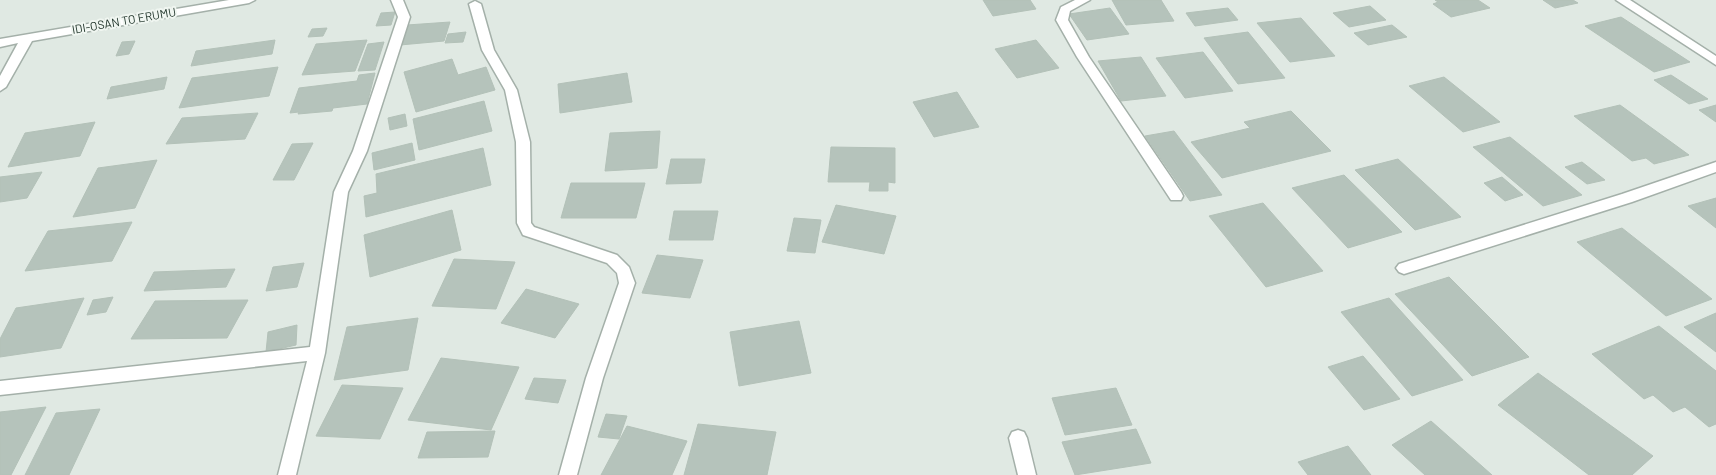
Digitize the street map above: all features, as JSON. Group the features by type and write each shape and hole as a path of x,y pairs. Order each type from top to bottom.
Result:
{"street":[{"name":"IDI-OSAN TO ERUMU","path":"0,43 249,0"},
{"path":"287,475 317,353 341,192 360,151 404,17 397,0"},
{"path":"1084,0 1065,9 1062,20 1083,57 1176,196"},
{"path":"1622,0 1716,61"},
{"path":"476,4 488,50 511,90 515,107 523,142 524,223 528,231 612,258 624,271 627,283 599,361 575,442 568,475"},
{"path":"0,87 28,37"},
{"path":"1404,268 1627,198 1716,167"},
{"path":"0,388 317,353"},
{"path":"1018,438 1027,475"}],"building":[{"path":"983,0 1030,0 1036,9 993,16"},
{"path":"1112,0 1161,0 1174,21 1126,25"},
{"path":"1435,0 1478,0 1490,8 1451,17 1433,4 1438,2"},
{"path":"1543,0 1573,0 1578,3 1555,8"},
{"path":"1370,6 1386,20 1349,27 1333,13"},
{"path":"1110,8 1129,34 1087,40 1069,14"},
{"path":"1228,8 1238,20 1195,26 1186,13"},
{"path":"395,12 391,25 376,26 381,13"},
{"path":"1621,17 1690,62 1654,72 1585,26"},
{"path":"1301,18 1335,56 1290,62 1257,23"},
{"path":"450,22 444,41 400,45 407,25"},
{"path":"1392,25 1407,37 1368,45 1354,33"},
{"path":"327,28 323,36 308,37 312,29"},
{"path":"466,32 463,42 445,43 448,34"},
{"path":"1248,32 1285,78 1238,84 1204,38"},
{"path":"275,40 272,54 191,66 196,51"},
{"path":"367,40 355,71 302,75 316,44"},
{"path":"1036,40 1059,68 1017,78 995,49"},
{"path":"135,41 129,54 116,56 122,42"},
{"path":"384,42 375,70 358,71 368,44"},
{"path":"1203,52 1233,91 1185,98 1156,58"},
{"path":"1141,57 1166,96 1121,101 1098,61"},
{"path":"452,59 458,75 486,67 495,90 416,112 404,72"},
{"path":"278,67 269,96 179,108 192,78"},
{"path":"375,73 367,104 333,108 332,111 290,113 299,88 357,81 359,75"},
{"path":"627,73 632,102 560,113 558,84"},
{"path":"1671,75 1708,99 1689,104 1654,80"},
{"path":"167,77 164,89 107,99 111,87"},
{"path":"1444,77 1500,122 1463,132 1409,86"},
{"path":"957,92 979,127 934,137 913,102"},
{"path":"484,101 492,131 419,150 413,119"},
{"path":"1620,105 1689,155 1654,164 1646,158 1632,161 1574,116"},
{"path":"1716,105 1716,122 1699,110"},
{"path":"1291,111 1331,151 1222,178 1191,142 1250,128 1244,122"},
{"path":"258,113 245,139 166,144 182,118"},
{"path":"405,114 407,126 390,130 388,118"},
{"path":"95,122 80,156 8,167 25,133"},
{"path":"660,131 657,168 605,171 610,133"},
{"path":"1174,131 1222,195 1190,201 1145,136"},
{"path":"1510,137 1582,195 1543,206 1473,147"},
{"path":"313,143 294,180 273,180 292,144"},
{"path":"412,143 415,160 374,170 372,153"},
{"path":"831,147 895,148 895,183 888,182 888,191 869,191 870,182 828,182"},
{"path":"483,148 491,185 366,217 364,196 377,193 376,174"},
{"path":"671,159 705,159 701,183 666,184"},
{"path":"1398,159 1461,217 1415,230 1355,170"},
{"path":"157,160 135,208 73,217 98,168"},
{"path":"1582,162 1605,180 1587,184 1565,167"},
{"path":"42,172 27,198 0,202 0,177"},
{"path":"1344,175 1402,232 1348,248 1292,188"},
{"path":"1502,177 1523,195 1505,201 1484,183"},
{"path":"571,183 645,183 636,218 561,218"},
{"path":"1716,198 1716,228 1688,206"},
{"path":"1263,203 1323,271 1266,287 1209,216"},
{"path":"836,205 896,216 884,254 822,242"},
{"path":"452,210 461,250 370,277 364,235"},
{"path":"674,211 718,211 713,240 669,240"},
{"path":"794,218 821,220 815,253 787,251"},
{"path":"132,222 112,261 25,271 48,231"},
{"path":"1622,228 1712,299 1666,316 1577,242"},
{"path":"657,255 703,260 690,298 642,293"},
{"path":"454,259 515,262 496,309 432,306"},
{"path":"304,263 297,287 266,291 273,267"},
{"path":"235,269 226,287 144,291 154,272"},
{"path":"1449,277 1529,357 1472,376 1395,294"},
{"path":"526,289 579,304 555,338 501,323"},
{"path":"113,297 106,312 87,315 93,300"},
{"path":"84,298 61,348 0,357 0,339 16,308"},
{"path":"1389,298 1463,380 1412,396 1341,312"},
{"path":"248,300 227,338 131,339 155,301"},
{"path":"1716,313 1716,352 1684,327"},
{"path":"418,318 408,370 334,380 347,327"},
{"path":"799,321 811,373 739,386 730,332"},
{"path":"297,325 296,345 266,352 268,332"},
{"path":"1659,326 1716,371 1716,424 1709,427 1685,407 1673,412 1653,395 1644,399 1592,354"},
{"path":"1363,356 1400,399 1364,410 1328,367"},
{"path":"441,358 519,367 491,430 408,420"},
{"path":"1538,373 1653,456 1632,475 1589,475 1498,405"},
{"path":"534,378 566,380 558,403 525,399"},
{"path":"342,385 403,388 380,439 316,436"},
{"path":"1116,388 1132,425 1065,435 1052,398"},
{"path":"46,407 11,475 0,475 0,412"},
{"path":"100,409 69,475 25,475 56,413"},
{"path":"606,414 627,416 619,439 598,437"},
{"path":"1431,421 1492,475 1425,475 1392,445"},
{"path":"698,424 776,432 767,475 684,475"},
{"path":"627,426 687,441 672,475 601,475"},
{"path":"1136,429 1151,463 1075,475 1062,442"},
{"path":"495,431 488,457 418,458 427,432"},
{"path":"1348,446 1371,475 1308,475 1298,462"}]}
